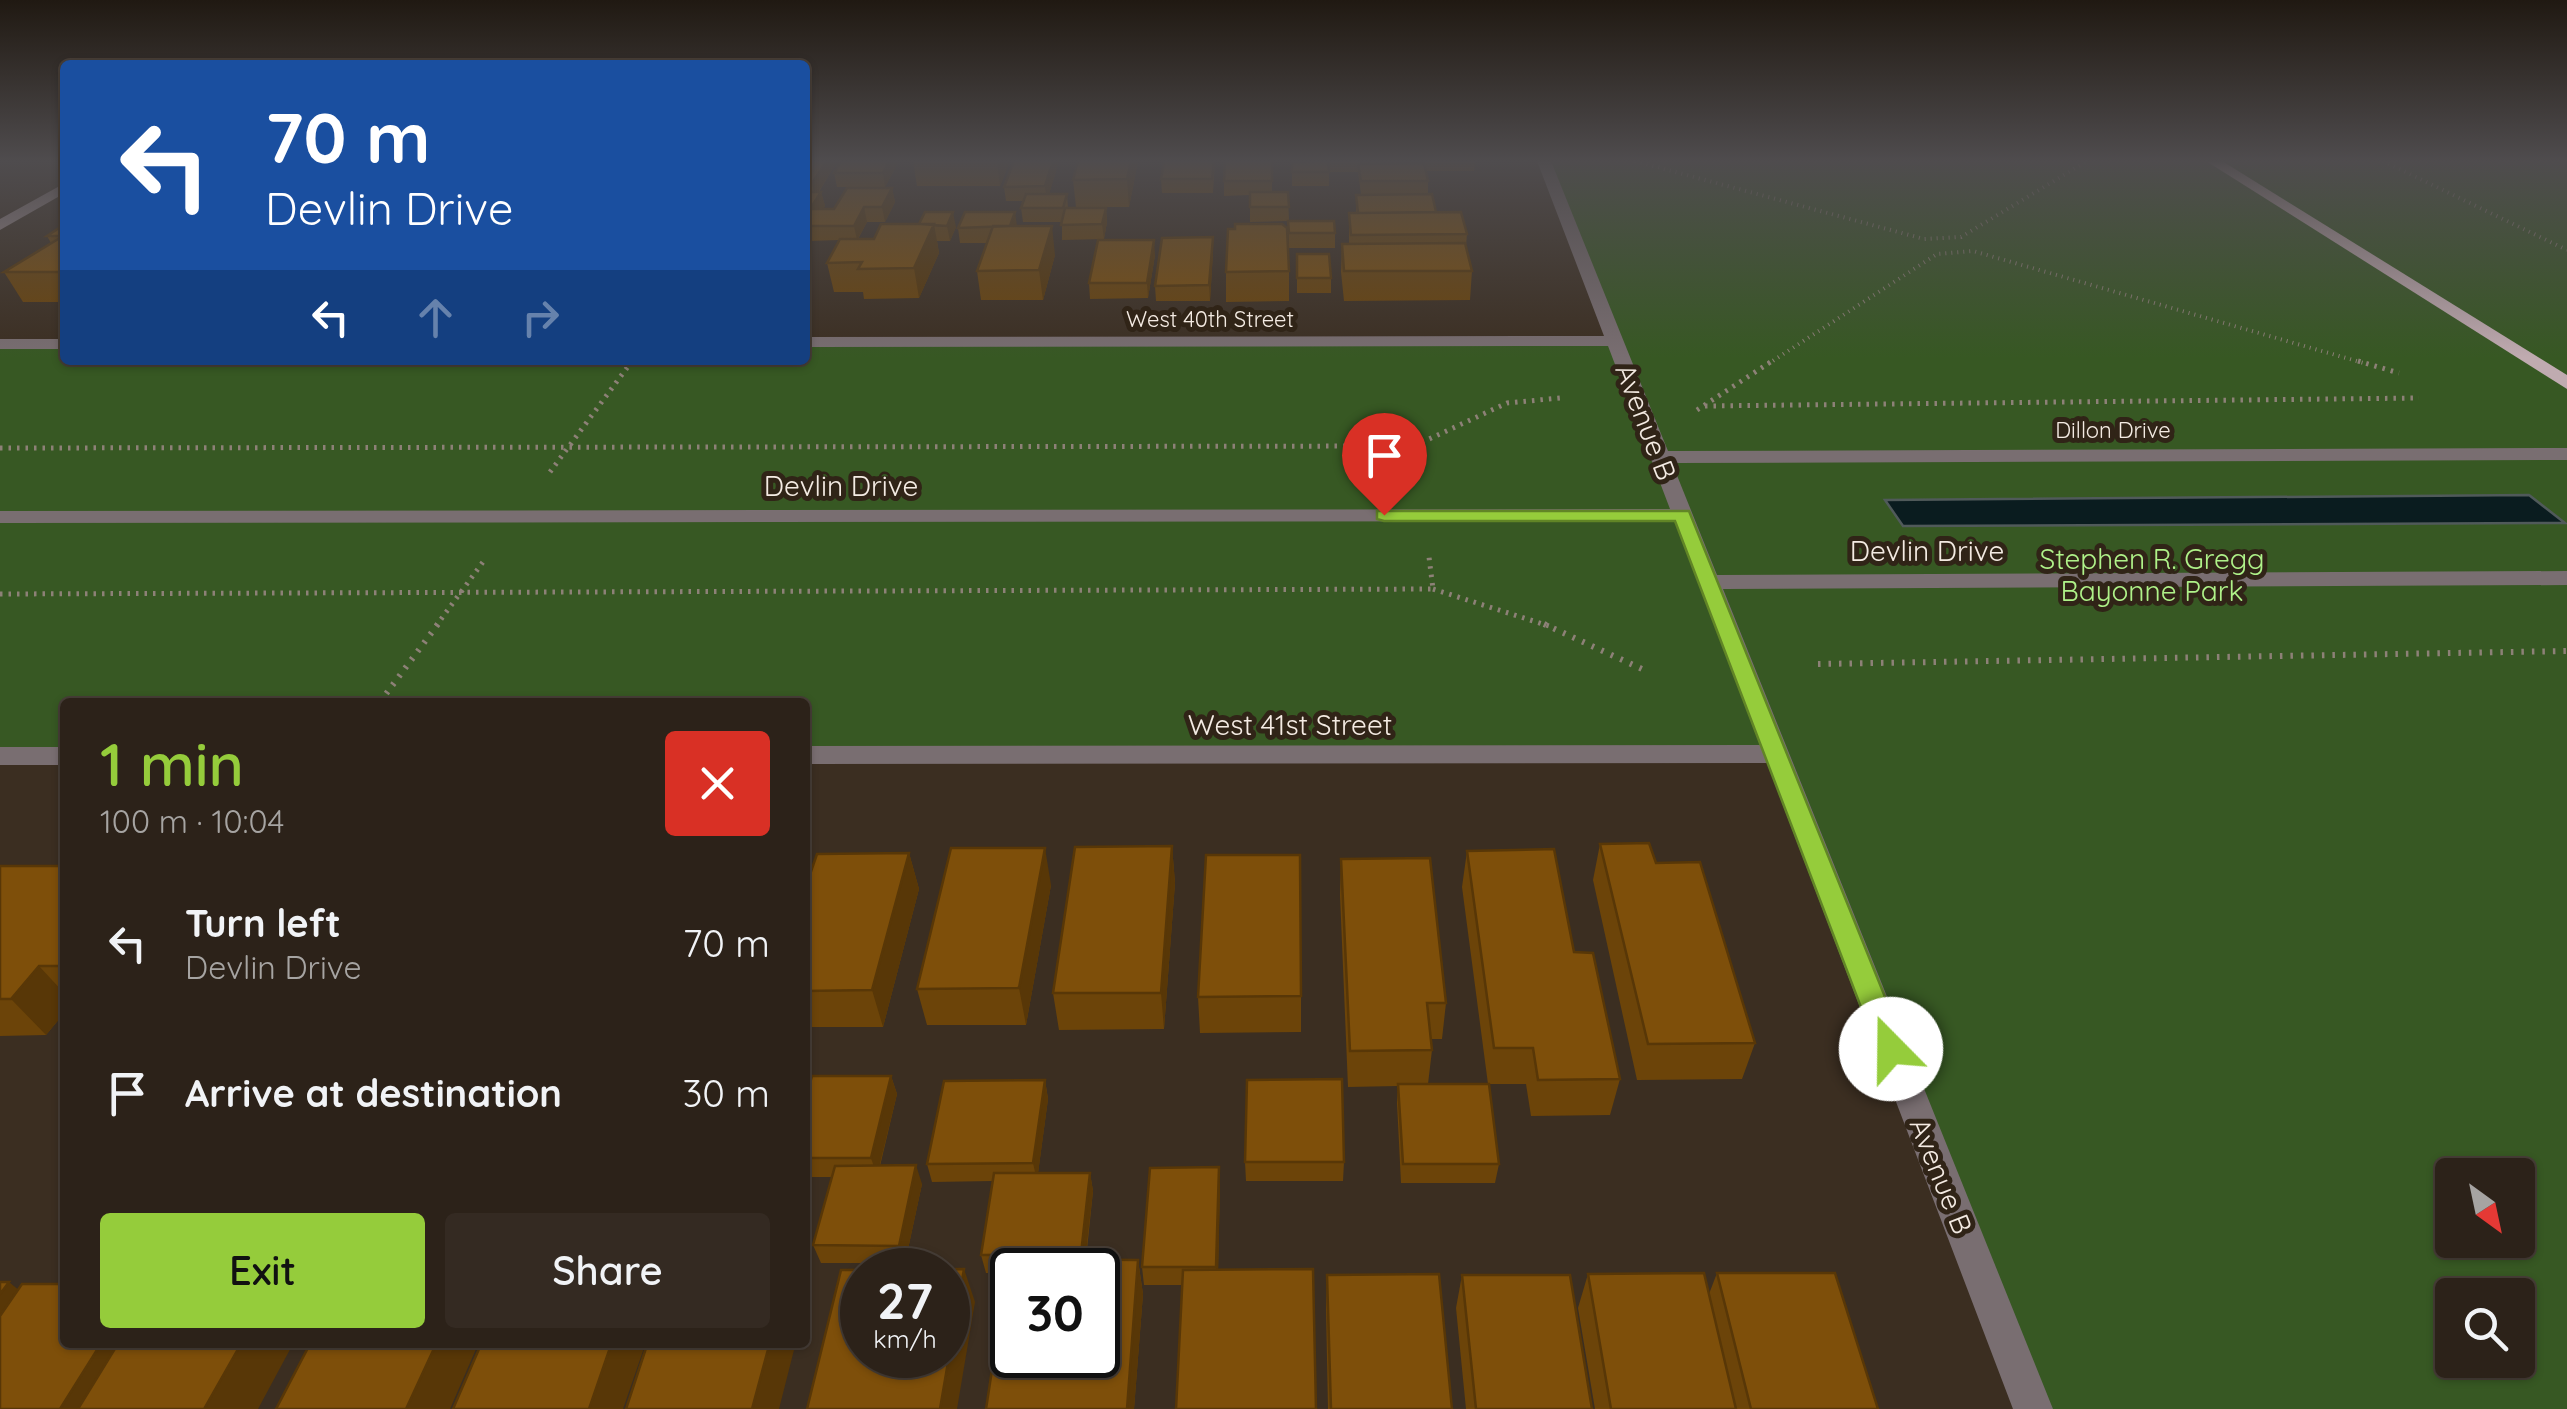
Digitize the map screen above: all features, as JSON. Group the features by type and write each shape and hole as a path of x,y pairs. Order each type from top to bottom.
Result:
{"main road":[{"path":"2318,227 2567,382"}],"street":[{"name":"Avenue B","path":"1570,227 2033,1409"},
{"name":"West 40th Street","path":"810,342 1614,340"},
{"path":"0,344 60,344"},
{"name":"Dillon Drive","path":"1660,457 2567,454"},
{"name":"Devlin Drive","path":"0,517 1682,515"},
{"name":"Devlin Drive","path":"1708,582 2567,578"},
{"name":"West 41st Street","path":"810,755 1775,754"},
{"path":"0,756 60,756"}],"path":[{"path":"1879,227 1924,239 1961,237 1978,227"},
{"path":"2519,227 2567,250"},
{"path":"1961,237 1973,251"},
{"path":"1924,239 1937,254"},
{"path":"1692,413 1937,254 1973,251 2399,374"},
{"path":"0,448 1414,446 1507,403 1560,398"},
{"path":"1704,406 2418,398"},
{"path":"1414,446 1418,480"},
{"path":"1429,551 1433,589"},
{"path":"0,594 1433,589 1525,616 1642,669"},
{"path":"1818,664 2567,652"}],"green space":[{"name":"Stephen R. Gregg Bayonne Park","path":"1570,227 2567,227 2567,1409 2033,1409 1778,756 810,757 810,698 60,698 60,758 0,758 0,344 60,344 60,365 810,365 810,342 1614,340"}],"shaded area":[{"path":"2529,495 2565,523 1903,526 1885,500"}],"building":[{"path":"880,227 933,227 914,268 858,269 862,262 827,263 840,239 874,239"},
{"path":"993,227 1052,227 1039,270 977,271"},
{"path":"1285,227 1289,271 1226,272 1228,229"},
{"path":"1288,227 1334,227 1335,233 1289,233"},
{"path":"1350,227 1465,227 1467,234 1351,235"},
{"path":"1213,237 1209,285 1155,286 1162,238"},
{"path":"60,238 60,272 4,272"},
{"path":"1098,240 1154,240 1147,283 1089,283"},
{"path":"1465,243 1472,271 1344,271 1342,244"},
{"path":"1297,254 1329,254 1331,278 1297,278"},
{"path":"1649,843 1656,863 1700,862 1755,1043 1648,1044 1600,844"},
{"path":"1172,846 1161,993 1053,993 1075,847"},
{"path":"951,848 1045,848 1019,988 917,989"},
{"path":"1554,849 1574,952 1593,953 1620,1079 1538,1080 1533,1048 1494,1048 1467,851"},
{"path":"909,853 872,990 810,991 810,874 817,854"},
{"path":"1206,855 1300,855 1301,996 1198,997"},
{"path":"1430,858 1446,1003 1427,1003 1432,1050 1350,1051 1341,859"},
{"path":"0,866 60,866 60,966 39,966 11,999 0,999"},
{"path":"812,1076 891,1076 871,1158 810,1158"},
{"path":"1342,1079 1344,1162 1245,1162 1247,1080"},
{"path":"1045,1080 1033,1163 927,1164 944,1081"},
{"path":"1398,1084 1489,1084 1499,1164 1403,1164"},
{"path":"916,1165 899,1246 813,1245 835,1166"},
{"path":"1219,1167 1216,1267 1142,1267 1150,1168"},
{"path":"994,1173 1090,1173 1082,1248 990,1248 990,1255 981,1255"},
{"path":"1120,1260 1138,1260 1127,1409 986,1409 991,1378 1120,1378"},
{"path":"1313,1269 1316,1409 1176,1409 1183,1270"},
{"path":"1704,1273 1736,1409 1611,1409 1588,1274"},
{"path":"1717,1273 1835,1273 1878,1409 1751,1409"},
{"path":"840,1274 840,1378 945,1378 940,1409 807,1409"},
{"path":"1439,1274 1452,1409 1331,1409 1327,1275"},
{"path":"1462,1275 1570,1275 1592,1409 1476,1409"},
{"path":"22,1284 60,1284 60,1348 98,1348 60,1409 0,1409 0,1316"},
{"path":"115,1348 239,1348 204,1409 78,1409"},
{"path":"308,1348 434,1348 406,1409 276,1409"},
{"path":"479,1348 610,1348 589,1409 453,1409"},
{"path":"646,1348 768,1348 752,1409 626,1409"}],"route":[{"path":"1384,515 1682,515 1891,1049"}]}
